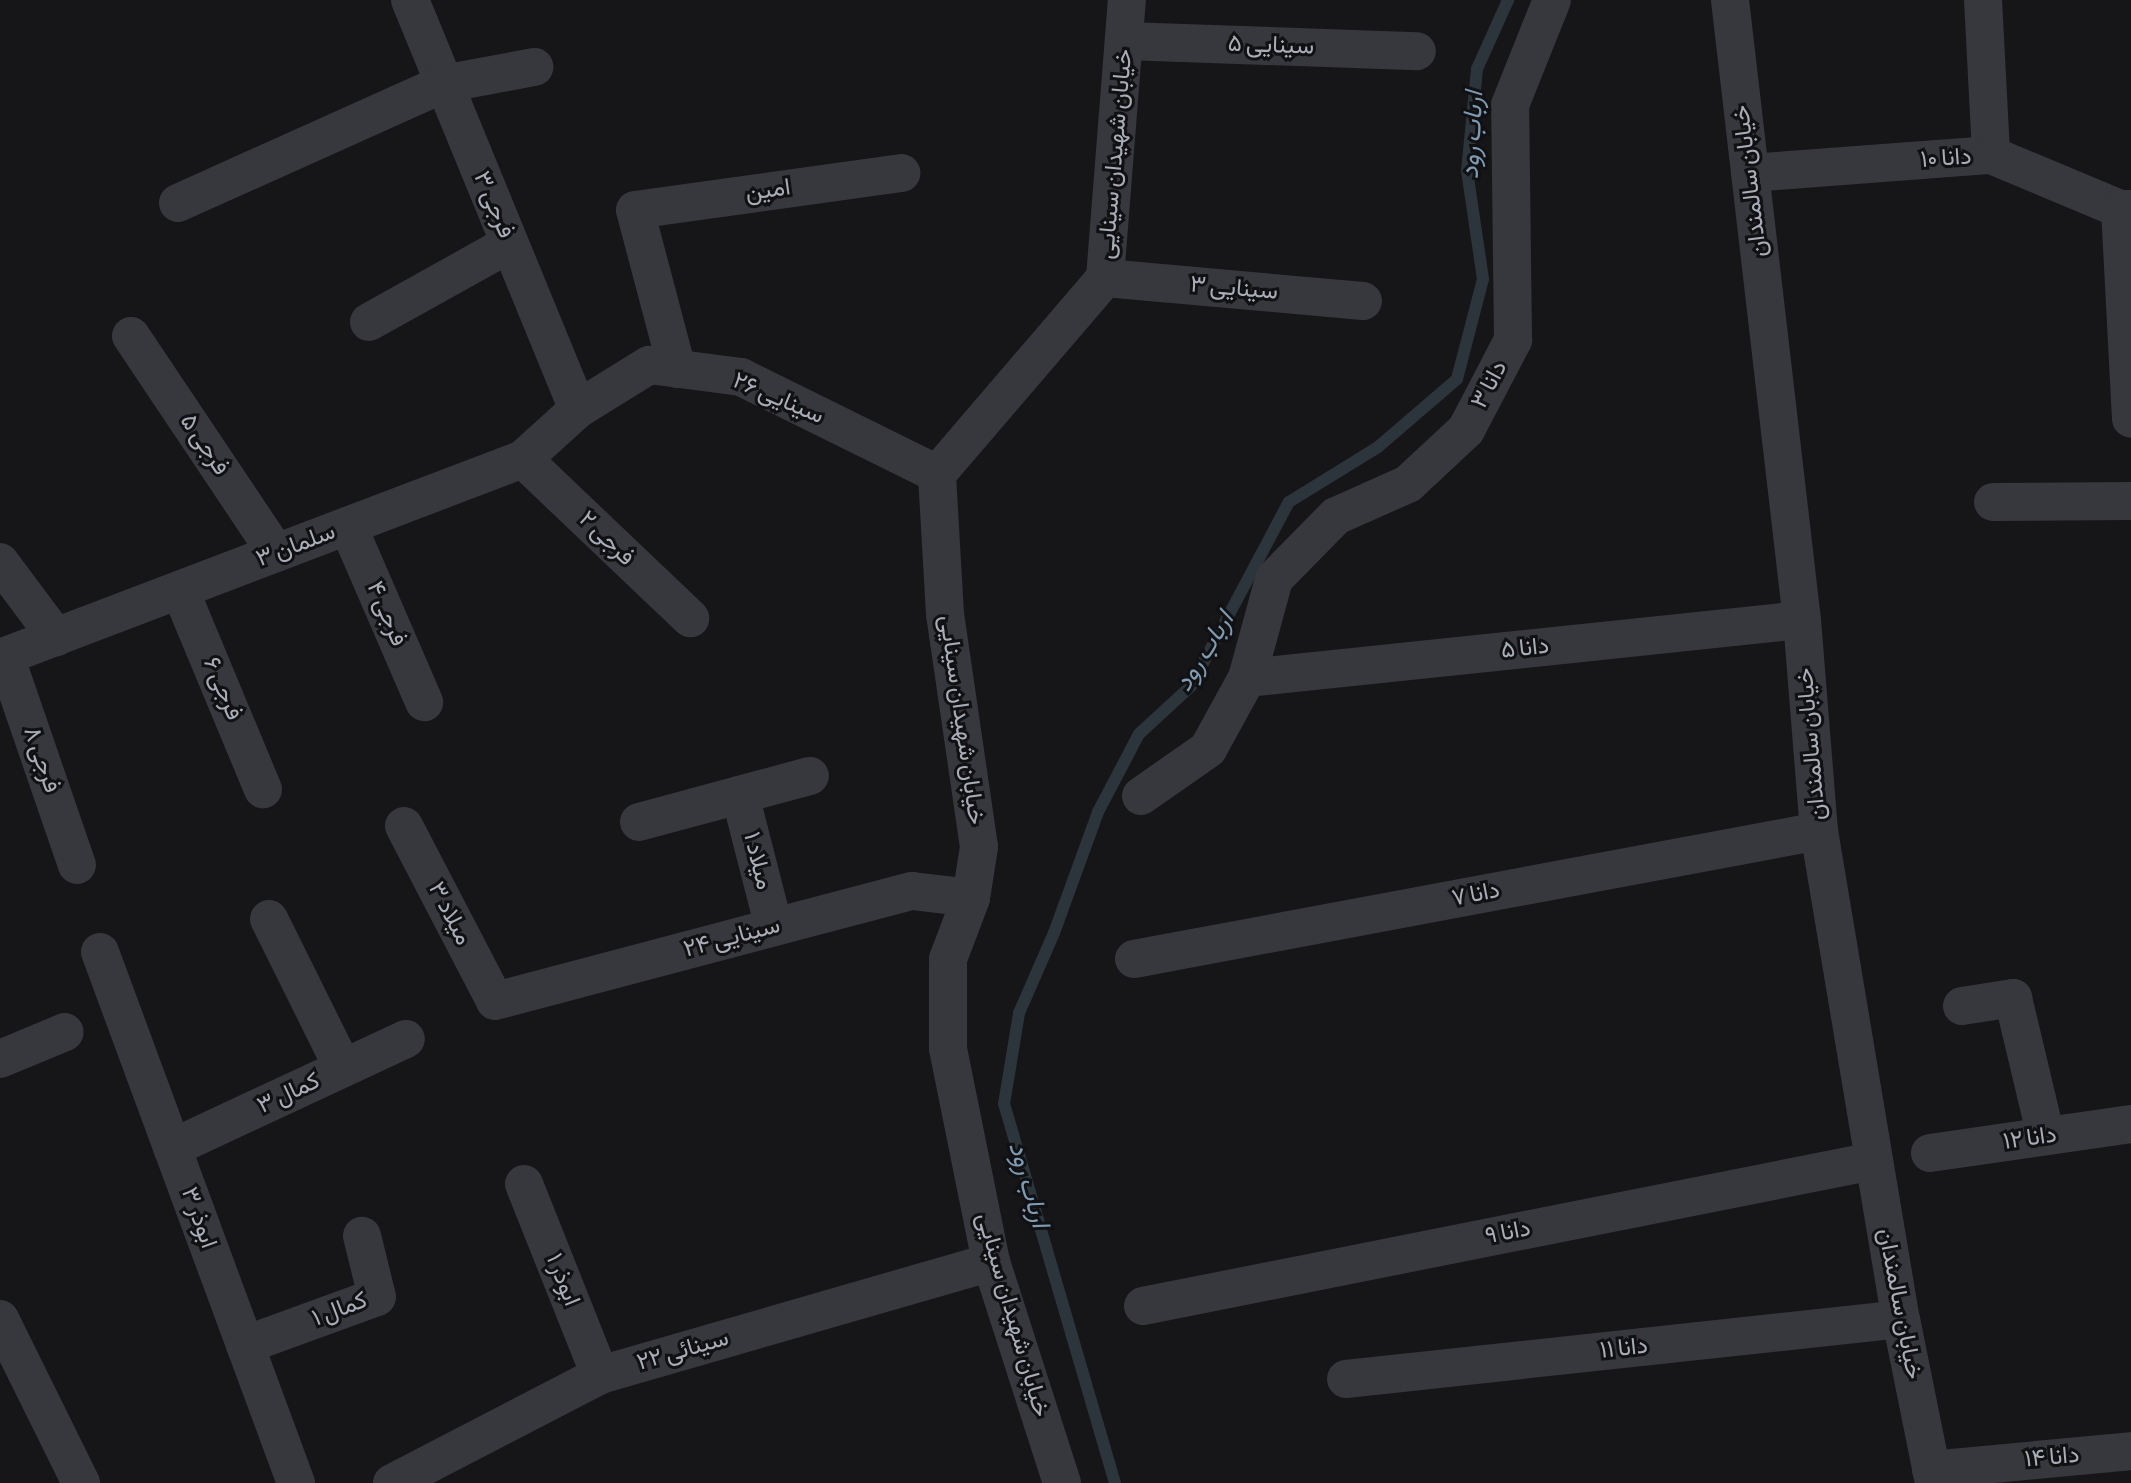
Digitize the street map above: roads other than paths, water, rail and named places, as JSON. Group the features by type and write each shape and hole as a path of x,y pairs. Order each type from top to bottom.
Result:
{"street":[{"name":"فرجی ۳","path":"410,0 578,409"},
{"name":"خیابان شهیدان سینایی","path":"1062,1483 991,1262 948,1048 948,959 971,898 979,847 945,614 937,474 1105,278 1127,0"},
{"name":"دانا ۳","path":"1141,796 1209,749 1247,678 1274,579 1336,516 1408,484 1466,430 1513,340 1510,105 1552,0"},
{"name":"خیابان سالمندان","path":"1730,0 1802,620 1819,831 1873,1161 1933,1476"},
{"path":"1983,0 1991,155"},
{"name":"سینایی ۵","path":"1125,41 1417,51"},
{"path":"178,203 443,84 534,67"},
{"name":"دانا ۱۰","path":"1750,173 1991,155 2125,209"},
{"name":"امین","path":"677,369 635,210 901,173"},
{"path":"2125,209 2131,419"},
{"path":"369,322 509,244"},
{"name":"سینایی ۳","path":"1105,278 1363,300"},
{"name":"فرجی ۵","path":"131,336 276,553"},
{"name":"سینایی ۲۶","path":"578,409 649,365 741,377 937,474"},
{"name":"سلمان ۳","path":"3,657 523,459 578,409"},
{"name":"فرجی ۲","path":"523,459 690,618"},
{"path":"1993,502 2131,501"},
{"name":"فرجی ۴","path":"348,526 424,702"},
{"path":"0,562 56,637"},
{"name":"فرجی ۶","path":"180,590 263,789"},
{"name":"دانا ۵","path":"1247,678 1802,620"},
{"name":"فرجی ۸","path":"3,657 77,864"},
{"path":"639,822 810,776"},
{"name":"میلاد ۱","path":"740,795 774,927"},
{"name":"میلاد ۳","path":"404,826 495,1001"},
{"name":"دانا ۷","path":"1134,959 1819,831"},
{"name":"سینایی ۲۴","path":"495,1001 912,891 971,898"},
{"path":"269,919 344,1068"},
{"name":"ابوذر ۳","path":"100,952 296,1483"},
{"path":"1962,1006 2013,998 2046,1136"},
{"path":"0,1059 65,1032"},
{"name":"کمال ۳","path":"172,1148 406,1039"},
{"name":"دانا ۱۲","path":"1930,1153 2131,1124"},
{"name":"دانا ۹","path":"1143,1306 1873,1161"},
{"name":"ابوذر ۱","path":"524,1184 600,1375"},
{"name":"کمال ۱","path":"245,1345 377,1297 362,1236"},
{"name":"سینائی ۲۲","path":"392,1483 600,1375 991,1262"},
{"name":"دانا ۱۱","path":"1346,1379 1901,1319"},
{"path":"0,1320 14,1385 81,1483"},
{"name":"دانا ۱۴","path":"1933,1476 2131,1451"}],"waterway":[{"name":"ارباب رود","path":"1115,1483 1004,1104 1019,1013 1054,933 1098,812 1139,734 1191,686 1289,502 1378,447 1457,379 1483,279 1467,171 1477,69 1508,0"}]}
